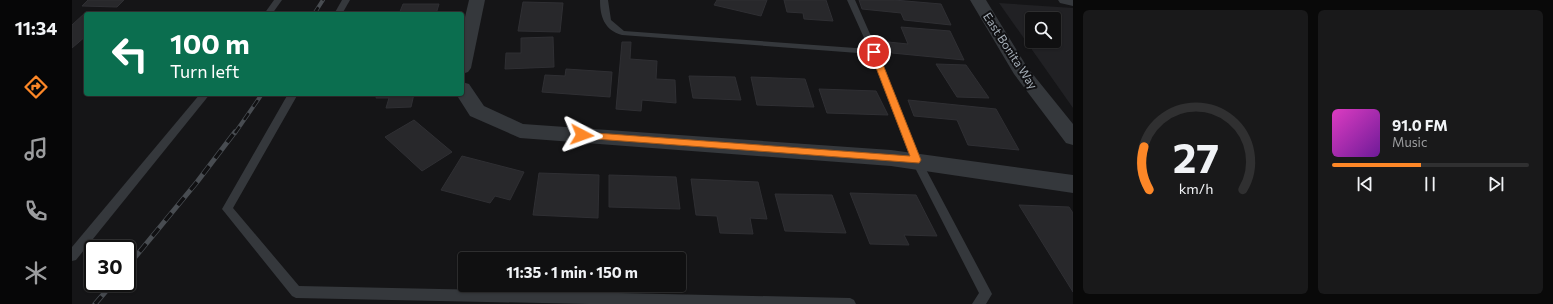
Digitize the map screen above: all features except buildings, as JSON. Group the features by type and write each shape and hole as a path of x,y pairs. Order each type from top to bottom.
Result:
{"street":[{"path":"464,60 478,0"},
{"name":"East Bonita Way","path":"978,0 1020,70 1073,138"},
{"path":"1066,0 1073,1"},
{"path":"464,91 477,111 520,131 916,160 1073,184"}],"lane":[{"path":"269,12 278,0"},
{"path":"339,12 346,0"},
{"path":"604,0 604,18 612,28 622,33 874,52"},
{"path":"851,0 874,52 916,160 986,294 978,304"},
{"path":"72,256 204,96"},
{"path":"291,96 227,209 296,292 850,304"}],"shaded area":[{"path":"999,3 1073,8 1073,108 1031,48 1061,48 1061,12 1025,12 1025,40"}],"railway":[{"path":"315,12 323,0"},
{"path":"235,133 261,96"},
{"path":"136,256 197,182 235,132"},
{"path":"95,304 105,292"}],"route":[{"path":"582,135 916,160 874,52"}]}
